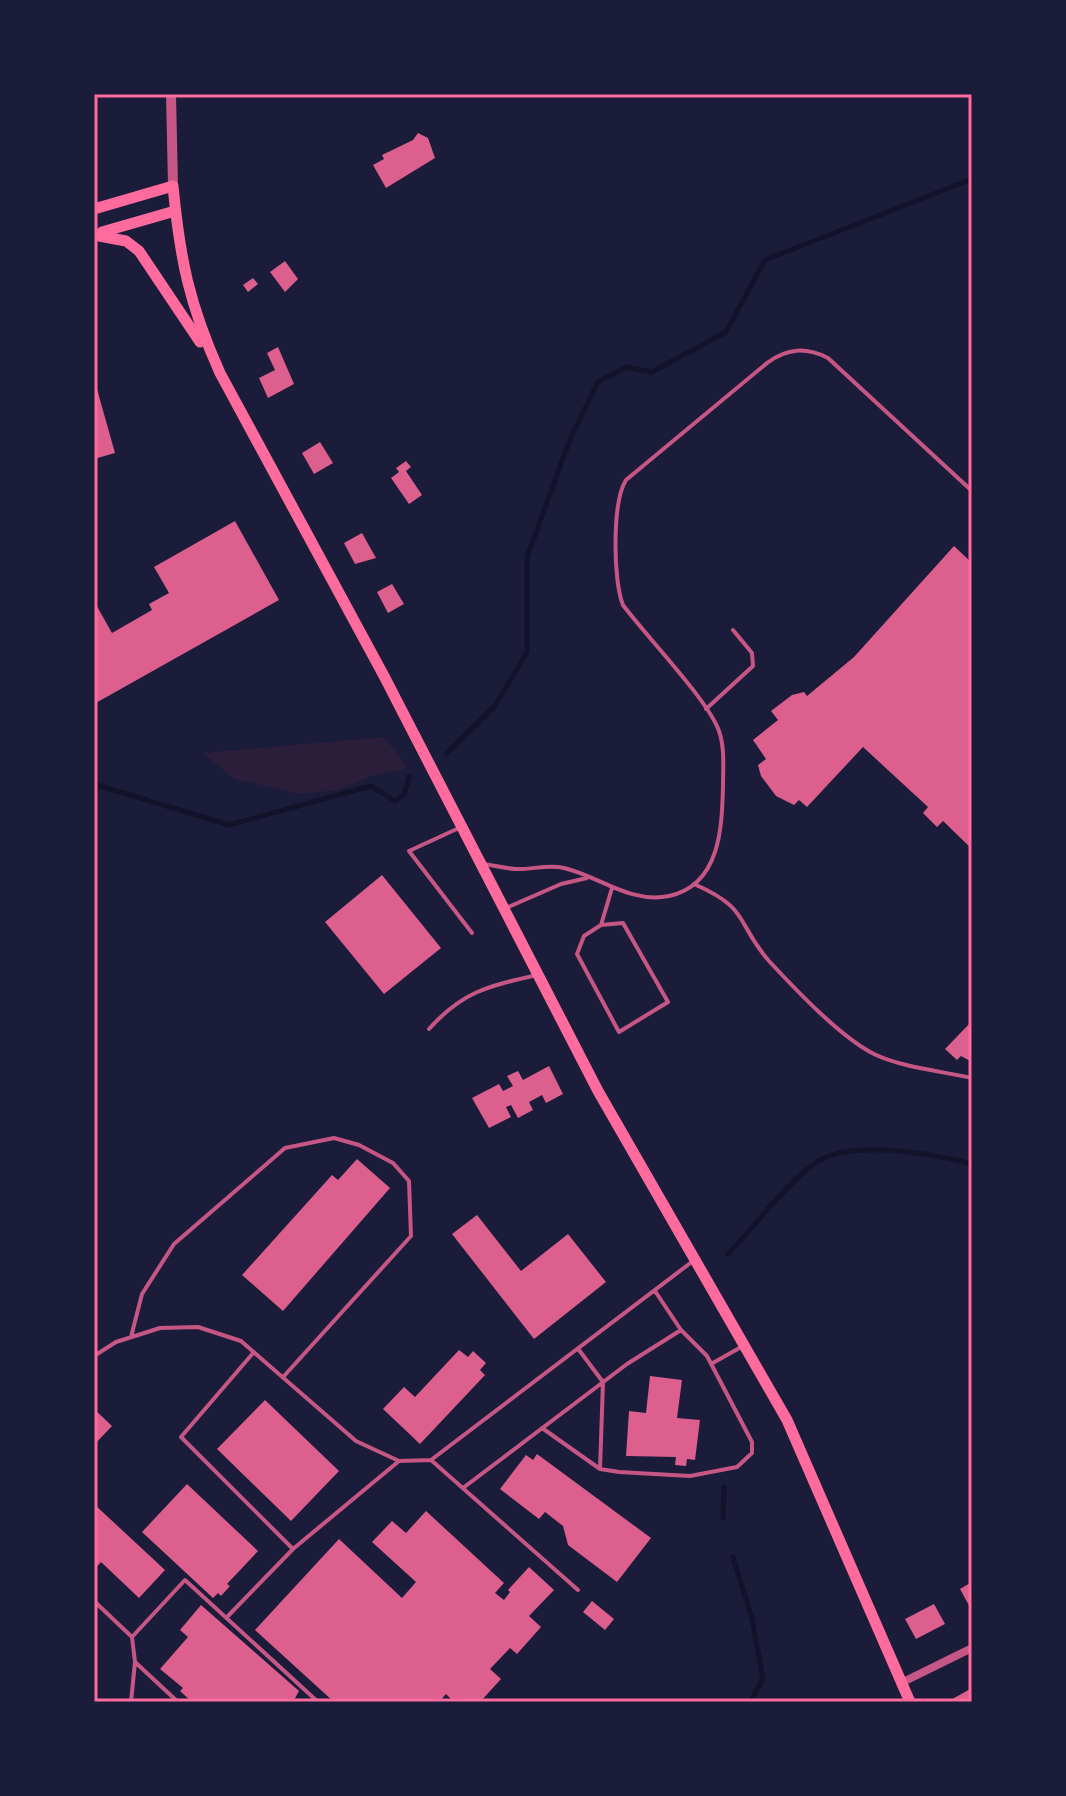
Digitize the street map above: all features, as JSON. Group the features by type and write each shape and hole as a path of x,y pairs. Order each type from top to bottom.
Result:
{"main road":[{"path":"94,209 173,186 178,244 190,300 220,373 598,1091 745,1344 796,1439 910,1702"},
{"path":"94,235 175,211"},
{"path":"94,235 126,241 139,251 220,373"}],"street":[{"path":"171,94 173,186"},
{"path":"901,1683 972,1648"}],"lane":[{"path":"479,863 517,869 563,867 612,888 647,897 668,896 703,878 715,856 722,816 720,732 706,709 632,617 616,589 617,502 621,488 693,423 780,353 798,350 816,352 828,358 972,491"},
{"path":"706,709 753,666 752,653 733,630"},
{"path":"461,827 409,851 472,933"},
{"path":"503,909 561,884 589,878"},
{"path":"694,884 727,900 739,911 770,961 862,1046 886,1058 972,1078"},
{"path":"601,925 623,923 668,1002 619,1032 577,954 584,936 601,925 612,888"},
{"path":"429,1029 447,1008 477,989 537,975"},
{"path":"131,1337 142,1294 174,1244 285,1148 334,1138 359,1145 393,1163 409,1181 411,1236 284,1376"},
{"path":"94,1356 131,1337 160,1328 198,1327 241,1341 284,1376 321,1414 356,1441 399,1461 431,1460 695,1259"},
{"path":"542,1428 600,1469 690,1476 737,1467 752,1453 752,1442 711,1364 681,1330 655,1291"},
{"path":"463,1488 603,1382 681,1330"},
{"path":"711,1364 745,1344"},
{"path":"579,1350 603,1382 600,1469"},
{"path":"254,1352 181,1437 293,1549"},
{"path":"431,1460 578,1590"},
{"path":"227,1617 293,1549 399,1461"},
{"path":"132,1637 185,1580 318,1702"},
{"path":"94,1601 132,1637 135,1662 131,1702"},
{"path":"135,1662 178,1702"}],"shaded area":[{"path":"384,737 408,768 371,776 339,790 298,794 235,779 203,753"}],"building":[{"path":"418,133 428,138 435,158 386,188 373,165 384,159 382,155 413,140"},
{"path":"285,261 298,279 285,292 270,272"},
{"path":"253,278 258,284 248,292 243,285"},
{"path":"278,347 294,384 268,398 259,378 275,370 267,353"},
{"path":"94,383 115,453 94,459"},
{"path":"320,442 333,463 314,474 302,453"},
{"path":"406,461 411,467 406,471 422,495 409,504 391,478 399,472 396,468"},
{"path":"235,521 279,600 94,704 94,601 112,633 152,610 149,604 169,593 154,567"},
{"path":"362,533 376,558 355,564 344,543"},
{"path":"954,546 972,563 972,849 943,821 937,827 923,813 928,807 863,747 807,807 799,800 794,805 776,796 761,776 758,765 766,759 753,740 778,720 771,711 792,695 804,692 807,696 854,657"},
{"path":"392,584 404,604 388,613 377,592"},
{"path":"382,875 441,948 384,994 325,922"},
{"path":"972,1021 972,1062 961,1056 957,1060 945,1049"},
{"path":"549,1066 563,1094 546,1103 542,1095 529,1102 533,1110 518,1118 511,1105 506,1107 511,1117 489,1128 472,1098 499,1084 503,1091 513,1086 507,1076 518,1071 523,1080"},
{"path":"357,1159 390,1188 283,1311 242,1275 332,1175 338,1180"},
{"path":"477,1215 521,1271 568,1234 606,1282 534,1339 452,1234"},
{"path":"459,1350 468,1357 473,1351 486,1363 480,1370 485,1375 420,1444 383,1409 404,1387 415,1397"},
{"path":"650,1376 682,1380 677,1418 700,1420 695,1460 687,1459 686,1466 675,1465 676,1457 626,1456 629,1411 646,1413"},
{"path":"265,1400 339,1471 291,1521 217,1449"},
{"path":"94,1409 112,1426 94,1445"},
{"path":"537,1454 651,1538 617,1582 568,1545 563,1526 545,1512 539,1519 500,1489 526,1455 533,1460"},
{"path":"187,1484 258,1551 227,1584 230,1586 221,1596 218,1593 213,1598 142,1532"},
{"path":"94,1504 165,1570 139,1598 101,1562 94,1570"},
{"path":"426,1511 504,1583 495,1593 504,1600 510,1592 508,1590 529,1567 554,1590 529,1616 541,1627 517,1654 510,1648 490,1669 501,1679 480,1702 454,1702 446,1694 439,1702 334,1702 255,1630 339,1539 402,1598 416,1582 372,1542 392,1521 406,1533"},
{"path":"972,1582 972,1611 960,1589"},
{"path":"592,1601 614,1619 605,1630 583,1612"},
{"path":"934,1604 945,1624 916,1639 905,1619"},
{"path":"201,1605 299,1691 293,1702 192,1702 180,1691 183,1688 160,1669 188,1637 180,1630"},
{"path":"972,1688 972,1702 947,1702"}],"waterway":[{"path":"447,753 495,706 527,652 527,557 570,439 598,382 626,367 652,372 726,332 765,260 972,179"},
{"path":"94,784 229,825 371,786 395,801 404,795 409,777"},
{"path":"728,1254 792,1183 829,1156 892,1150 972,1164"},
{"path":"723,1518 724,1487"},
{"path":"733,1557 752,1619 763,1679 750,1702"}]}
